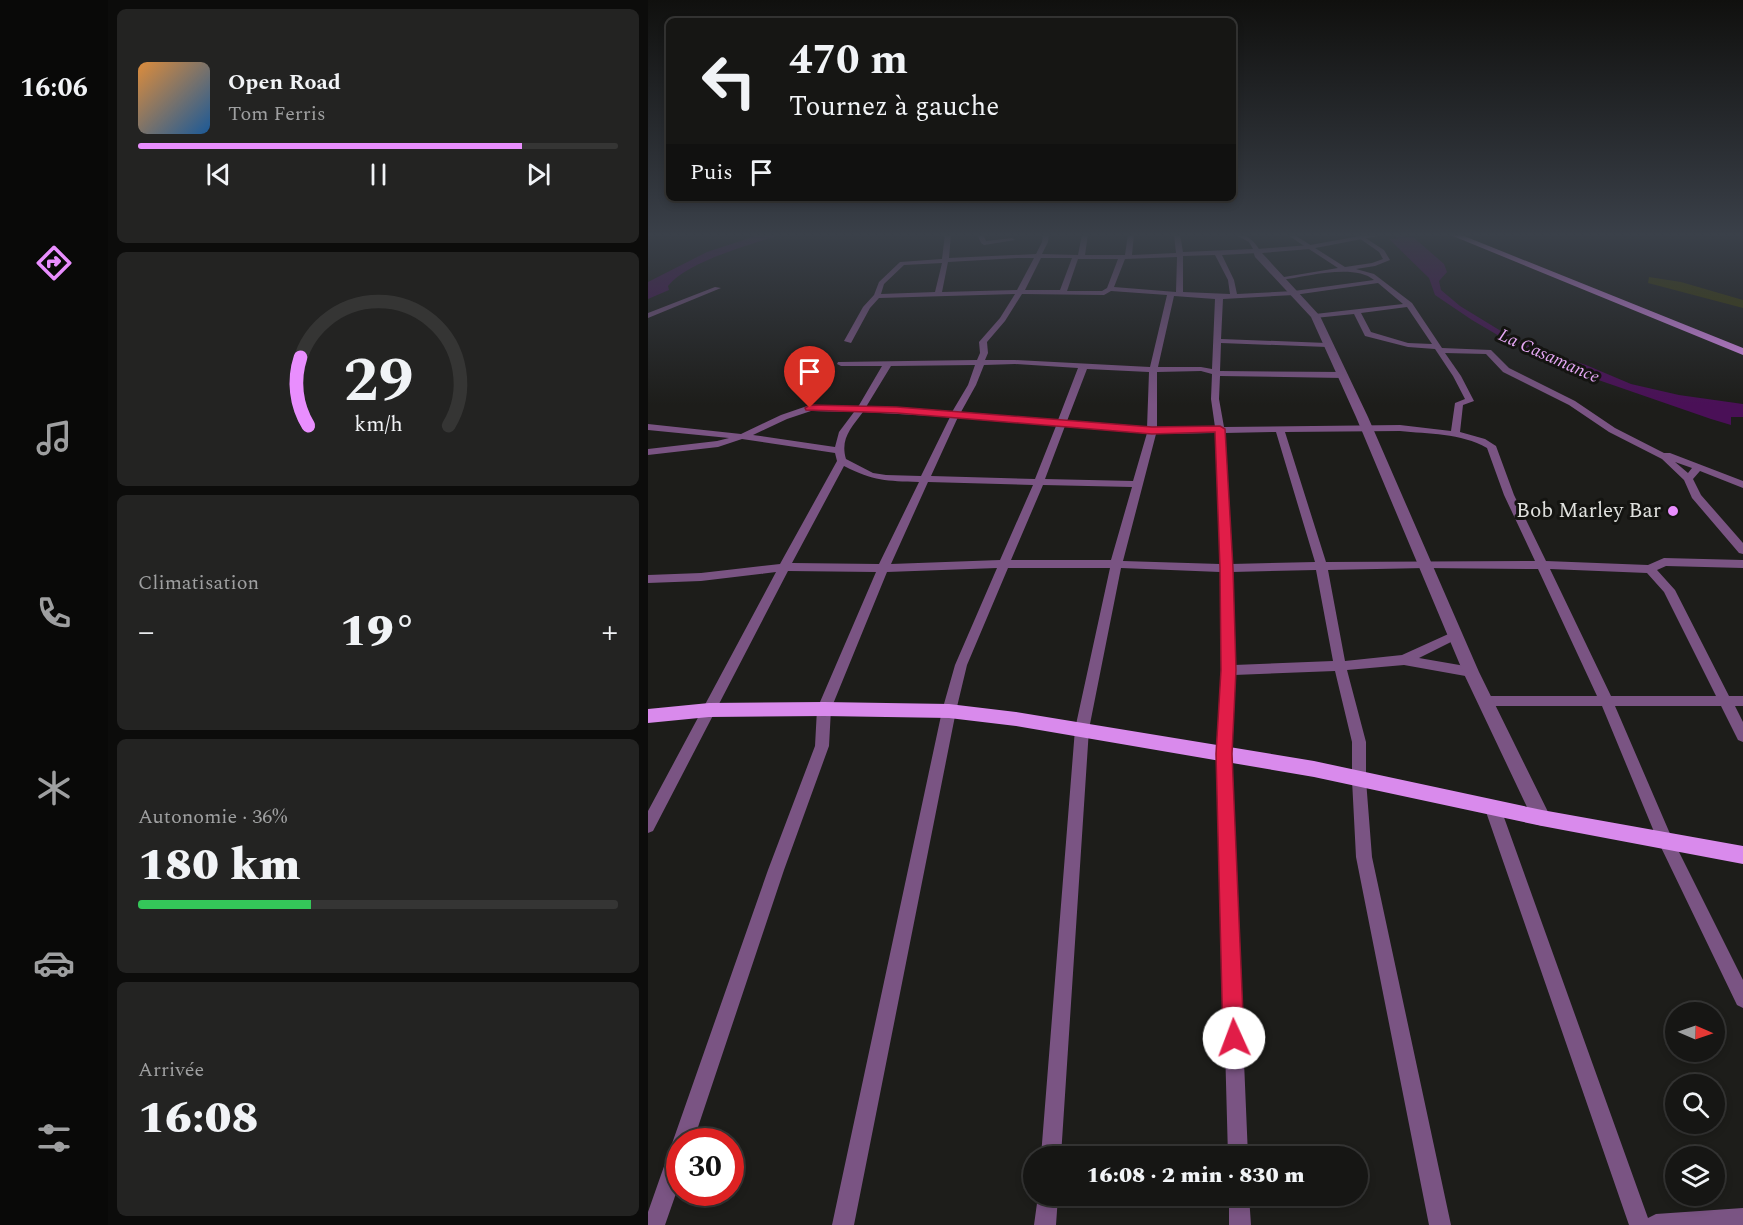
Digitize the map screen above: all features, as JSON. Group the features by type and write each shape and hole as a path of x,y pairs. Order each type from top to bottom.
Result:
{"main road":[{"path":"1593,291 1743,352"},
{"path":"648,716 709,710 949,711 1082,729 1314,769 1493,809 1743,855"}],"street":[{"path":"648,316 709,291"},
{"path":"848,341 878,291"},
{"path":"877,296 1107,291"},
{"path":"1133,291 1219,297 1307,291"},
{"path":"1052,1146 1082,729 1116,564 1152,430 1154,370 1175,291"},
{"path":"1233,291 1234,296"},
{"path":"1392,291 1409,305 1465,389 1470,401 1459,403 1455,434"},
{"path":"688,1128 776,870 822,746 824,709 882,568 955,415 972,385 984,353 983,342 997,328 1022,292"},
{"path":"1294,293 1314,316 1342,375 1455,635 1542,818"},
{"path":"1219,297 1215,399 1220,429 1226,568 1228,670 1224,754 1238,1146"},
{"path":"1314,316 1409,305"},
{"path":"1357,312 1368,334 1408,345 1488,352 1506,370 1572,403 1612,430 1652,449 1743,485"},
{"path":"1218,341 1327,345"},
{"path":"841,364 1016,362 1154,370 1200,369 1216,373 1342,375"},
{"path":"887,365 861,408 843,428 837,450 842,461 870,475 886,478 925,477 1136,484"},
{"path":"843,1225 949,711 961,665 1039,482 1083,367"},
{"path":"648,452 718,444 810,408 861,408 1152,430 1400,428 1455,434 1482,441 1491,446 1509,495 1540,565 1606,700 1665,839 1743,999"},
{"path":"648,427 702,431 837,450"},
{"path":"1279,428 1321,565 1340,666 1359,742 1364,856 1440,1225"},
{"path":"1652,449 1665,457 1688,479 1696,496 1743,550"},
{"path":"648,826 842,461"},
{"path":"1688,479 1698,467"},
{"path":"648,579 701,577 784,567 882,568 1004,564 1116,564 1226,568 1425,564 1650,569 1664,562 1743,564"},
{"path":"1650,569 1669,590 1743,736"},
{"path":"1404,660 1455,635"},
{"path":"1228,670 1340,666 1404,660 1472,672"},
{"path":"1485,701 1743,701"},
{"path":"1493,809 1640,1225"},
{"path":"654,1225 666,1190"},
{"path":"1046,1225 1047,1206"},
{"path":"1239,1206 1240,1225"},
{"path":"1656,1225 1743,1219"}],"shaded area":[{"path":"1679,291 1713,291 1743,300 1743,308"}],"water":[{"path":"648,291 666,291 648,299"},
{"name":"La Casamance","path":"1434,291 1442,291 1460,306 1514,339 1539,350 1586,365 1631,384 1679,395 1743,404 1743,417 1731,417 1731,425 1581,374 1506,340 1435,295"}],"place":[{"name":"Bob Marley Bar","path":"1673,511"}],"route":[{"path":"810,408 897,410 1152,430 1220,429 1228,670 1224,754 1234,1038"}]}
